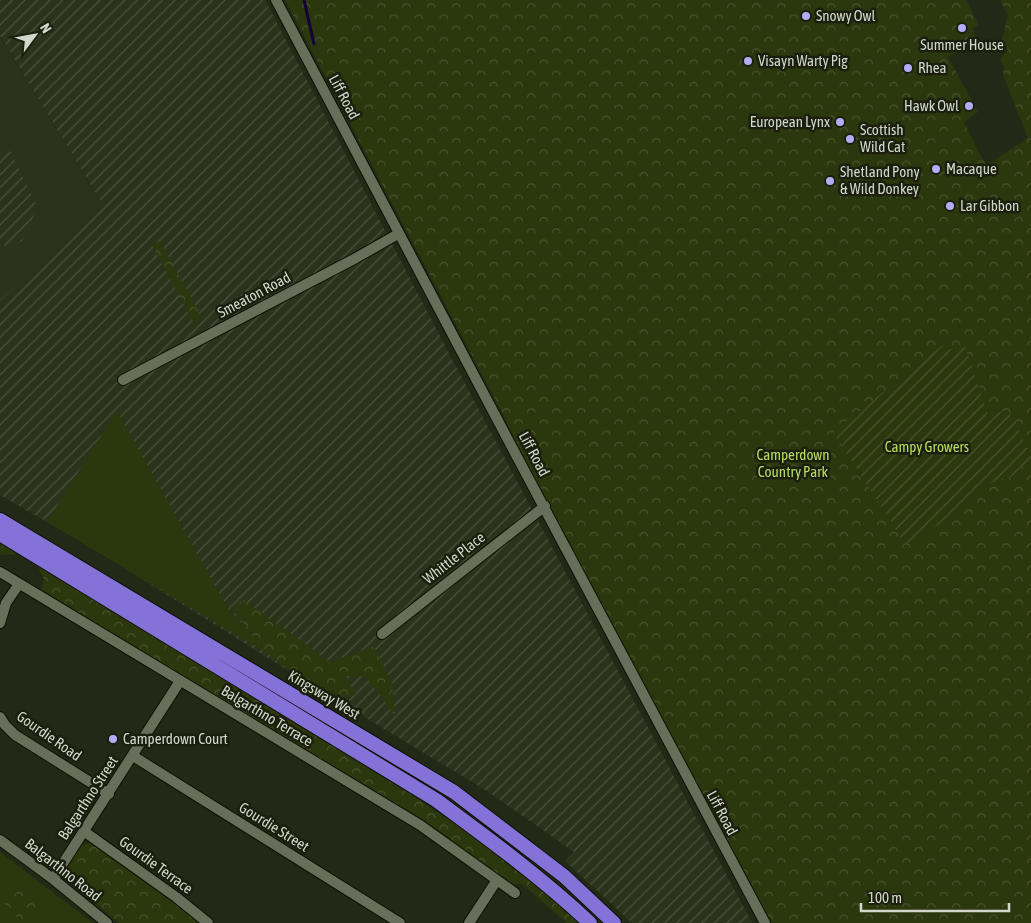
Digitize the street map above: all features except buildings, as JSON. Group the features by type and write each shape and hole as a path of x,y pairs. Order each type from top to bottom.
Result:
{"highway":[{"name":"Kingsway West","path":"0,520 454,792 564,876 614,923"},
{"name":"Kingsway West","path":"0,534 436,800 555,892 590,923"}],"street":[{"name":"Liff Road","path":"276,0 398,234 545,506 764,923"},
{"name":"Smeaton Road","path":"122,380 398,234"},
{"name":"Whittle Place","path":"382,634 545,506"},
{"name":"Balgarthno Terrace","path":"0,572 420,825 515,893"},
{"path":"0,623 6,604 19,584"},
{"name":"Balgarthno Street","path":"53,879 85,832 180,681"},
{"name":"Gourdie Road","path":"0,717 5,725 15,734 109,794"},
{"name":"Gourdie Street","path":"133,756 400,923"},
{"name":"Gourdie Terrace","path":"85,832 176,897 208,923"},
{"name":"Balgarthno Road","path":"0,840 53,879 107,923"},
{"path":"469,923 497,880"}],"shaded area":[{"path":"0,0 265,0 452,359 752,923 632,923 565,861 574,852 487,791 308,683 89,546 0,495 0,300 104,207 0,36"},
{"path":"0,37 104,208 0,300"},
{"path":"10,150 37,207 29,229 22,241 7,250 0,238 0,156"}],"green space":[{"name":"Camperdown Country Park","path":"285,0 966,0 979,25 972,29 978,40 948,57 978,112 964,122 987,165 1028,138 1003,75 1004,66 1000,59 1008,50 1002,39 1008,15 1000,0 1031,0 1031,923 770,923 603,607 585,582 545,506 504,416"},
{"path":"160,241 201,316 194,323 152,245"},
{"name":"Campy Growers","path":"943,345 956,352 965,346 988,415 1008,410 1031,455 1031,460 1011,477 990,483 972,500 910,545 902,539 833,432"},
{"path":"117,411 227,607 269,654 47,522"},
{"path":"0,544 19,554 0,555"},
{"path":"38,566 254,697 457,825 550,896 579,923 567,923 522,884 509,884 467,852 422,823 40,592 44,580"},
{"path":"244,600 330,662 374,646 392,684 395,716 366,677 346,676 356,695 329,696 272,658 231,607"},
{"path":"93,842 173,899 202,923 119,923 69,882 66,876 68,870 66,868 81,846"},
{"path":"0,852 93,923 0,923"},
{"path":"17,888 27,893 34,902 36,912 31,923 23,923 0,899 0,895 7,890"}],"waterway":[{"path":"304,0 314,44"}],"place":[{"name":"Snowy Owl","path":"806,16"},
{"name":"Summer House","path":"962,28"},
{"name":"Visayn Warty Pig","path":"748,61"},
{"name":"Rhea","path":"908,68"},
{"name":"Hawk Owl","path":"969,106"},
{"name":"European Lynx","path":"840,122"},
{"name":"Scottish Wild Cat","path":"850,139"},
{"name":"Macaque","path":"936,169"},
{"name":"Shetland Pony & Wild Donkey","path":"830,181"},
{"name":"Lar Gibbon","path":"950,206"},
{"name":"Camperdown Court","path":"113,739"}]}
